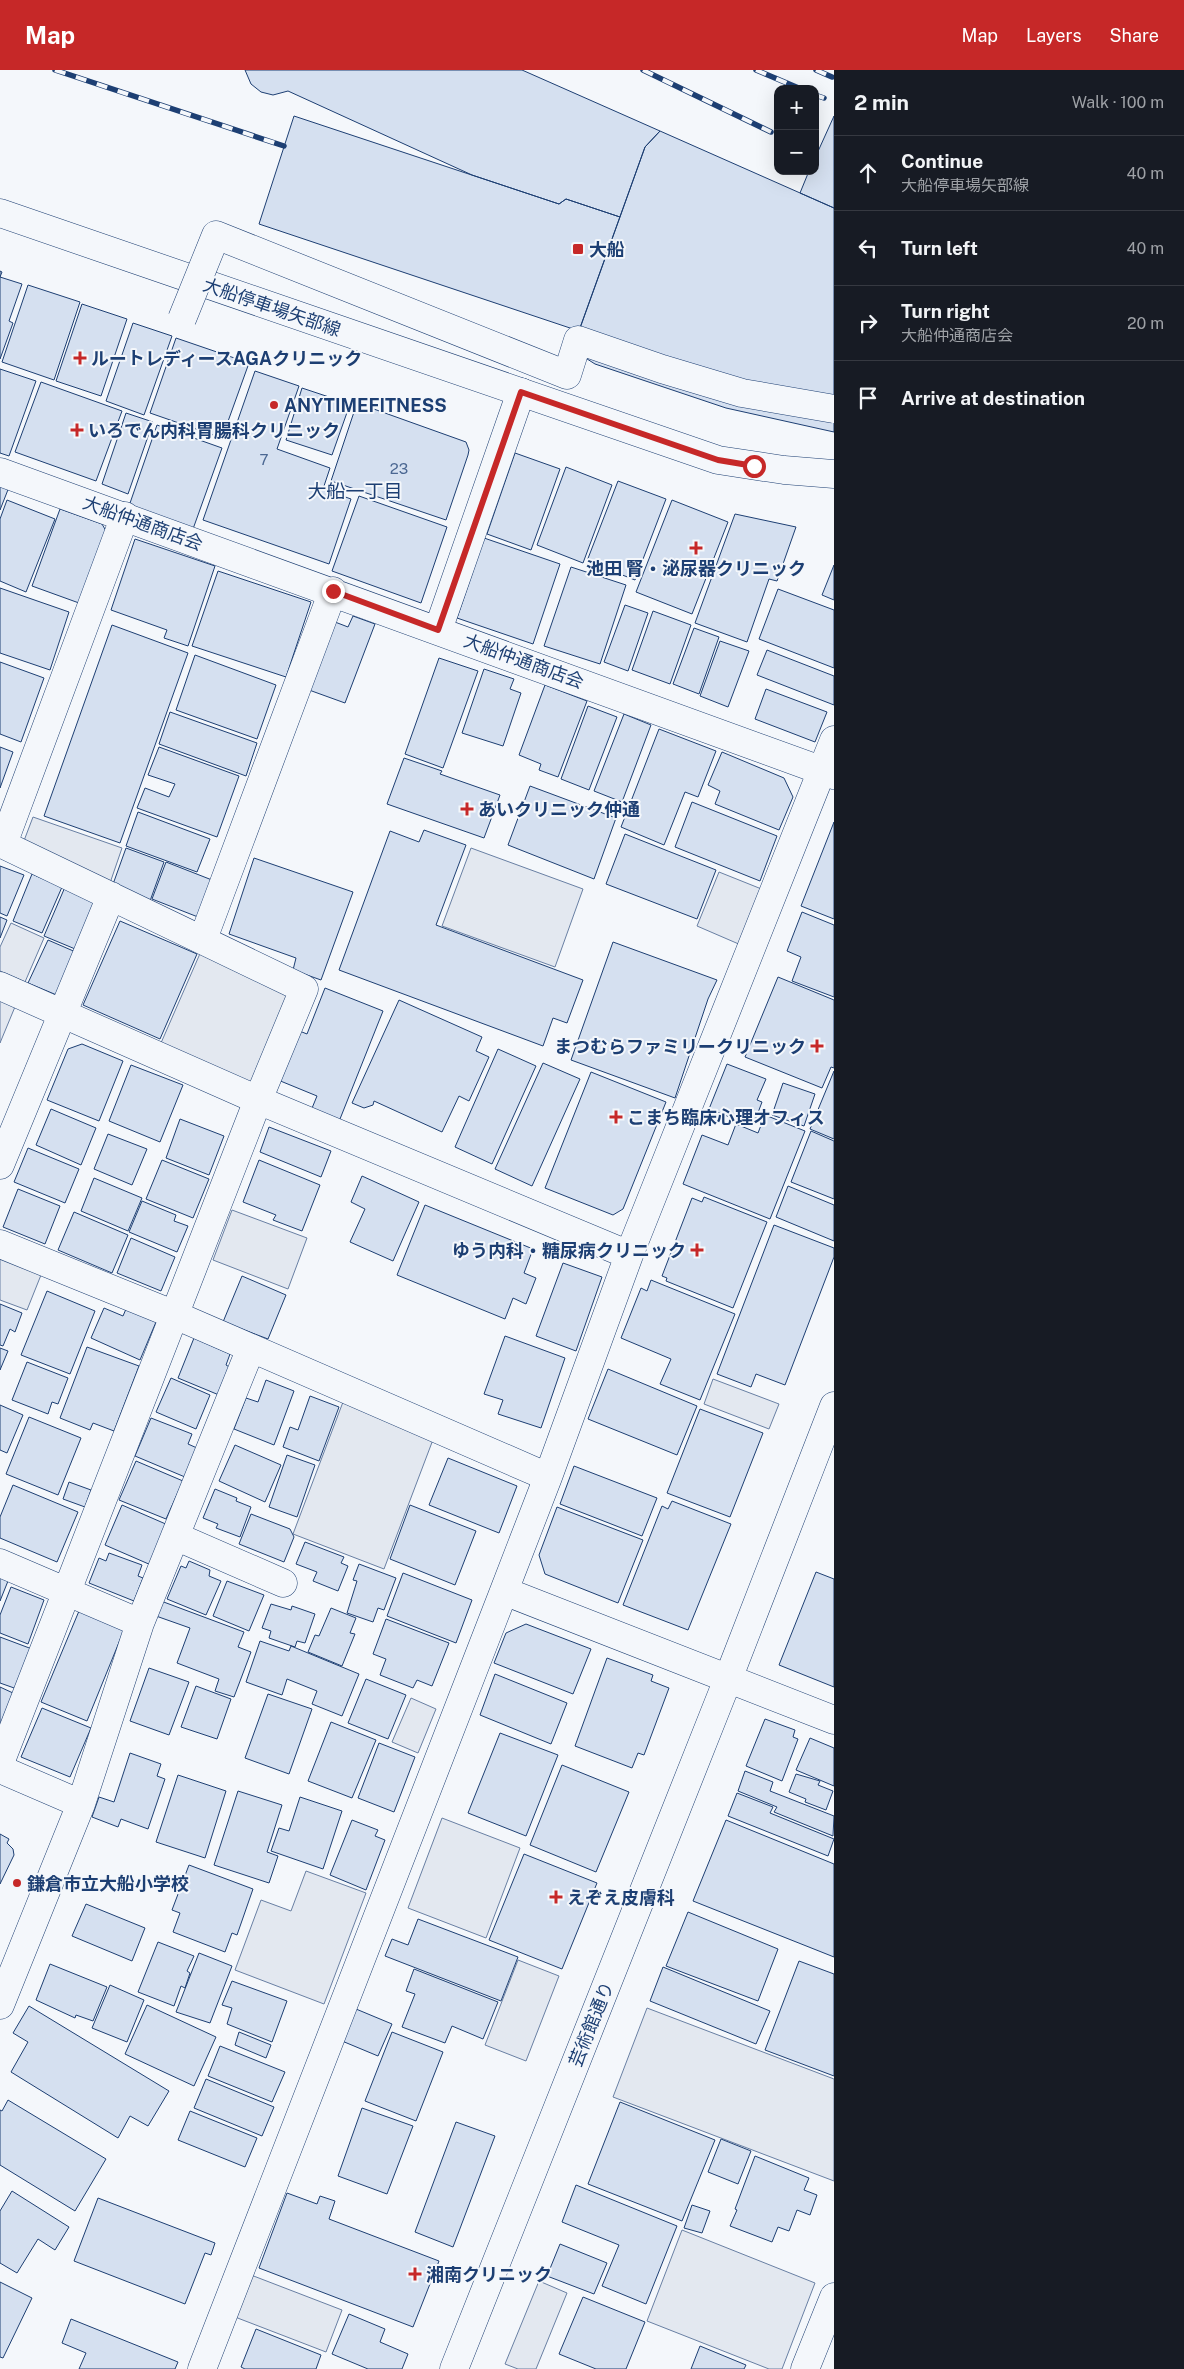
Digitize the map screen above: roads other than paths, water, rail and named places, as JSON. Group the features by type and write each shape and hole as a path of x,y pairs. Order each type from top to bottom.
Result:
{"street":[{"name":"大船停車場矢部線","path":"0,213 718,460 784,470 834,474"},
{"path":"182,319 216,235 567,375 578,340 662,369 742,393 834,409"},
{"path":"438,630 521,392"},
{"name":"大船仲通商店会","path":"0,472 333,591 828,773"},
{"path":"0,1764 258,1100 304,989 2,844 124,516"},
{"path":"203,939 333,591"},
{"path":"202,2369 548,1477 629,1255 828,773 834,740"},
{"path":"0,1165 61,1013 111,896"},
{"path":"0,986 258,1100 629,1255"},
{"path":"0,1244 175,1315 548,1477"},
{"path":"0,2005 81,1804 140,1623 251,1348"},
{"name":"芸術館通り","path":"454,2369 728,1679 834,1406"},
{"path":"175,1536 283,1583"},
{"path":"0,1562 140,1623"},
{"path":"504,1591 834,1720"},
{"path":"0,1769 81,1804"},
{"path":"805,2369 834,2297"}],"railway":[{"path":"55,70 284,146"},
{"path":"643,70 771,132"},
{"path":"756,70 792,85"},
{"path":"816,70 832,77"},
{"path":"819,96 824,98"}],"place":[{"name":"大船","path":"578,249"},
{"name":"ルートレディースAGAクリニック","path":"80,358"},
{"name":"ANYTIMEFITNESS","path":"274,405"},
{"name":"いろでん内科胃腸科クリニック","path":"77,430"},
{"name":"池田 腎・泌尿器クリニック","path":"696,548"},
{"name":"あいクリニック仲通","path":"467,809"},
{"name":"まつむらファミリークリニック","path":"817,1046"},
{"name":"こまち臨床心理オフィス","path":"616,1117"},
{"name":"ゆう内科・糖尿病クリニック","path":"697,1250"},
{"name":"鎌倉市立大船小学校","path":"17,1883"},
{"name":"えぞえ皮膚科","path":"556,1897"},
{"name":"湘南クリニック","path":"415,2274"}],"district":[{"name":"大船一丁目","path":"355,491"}]}
